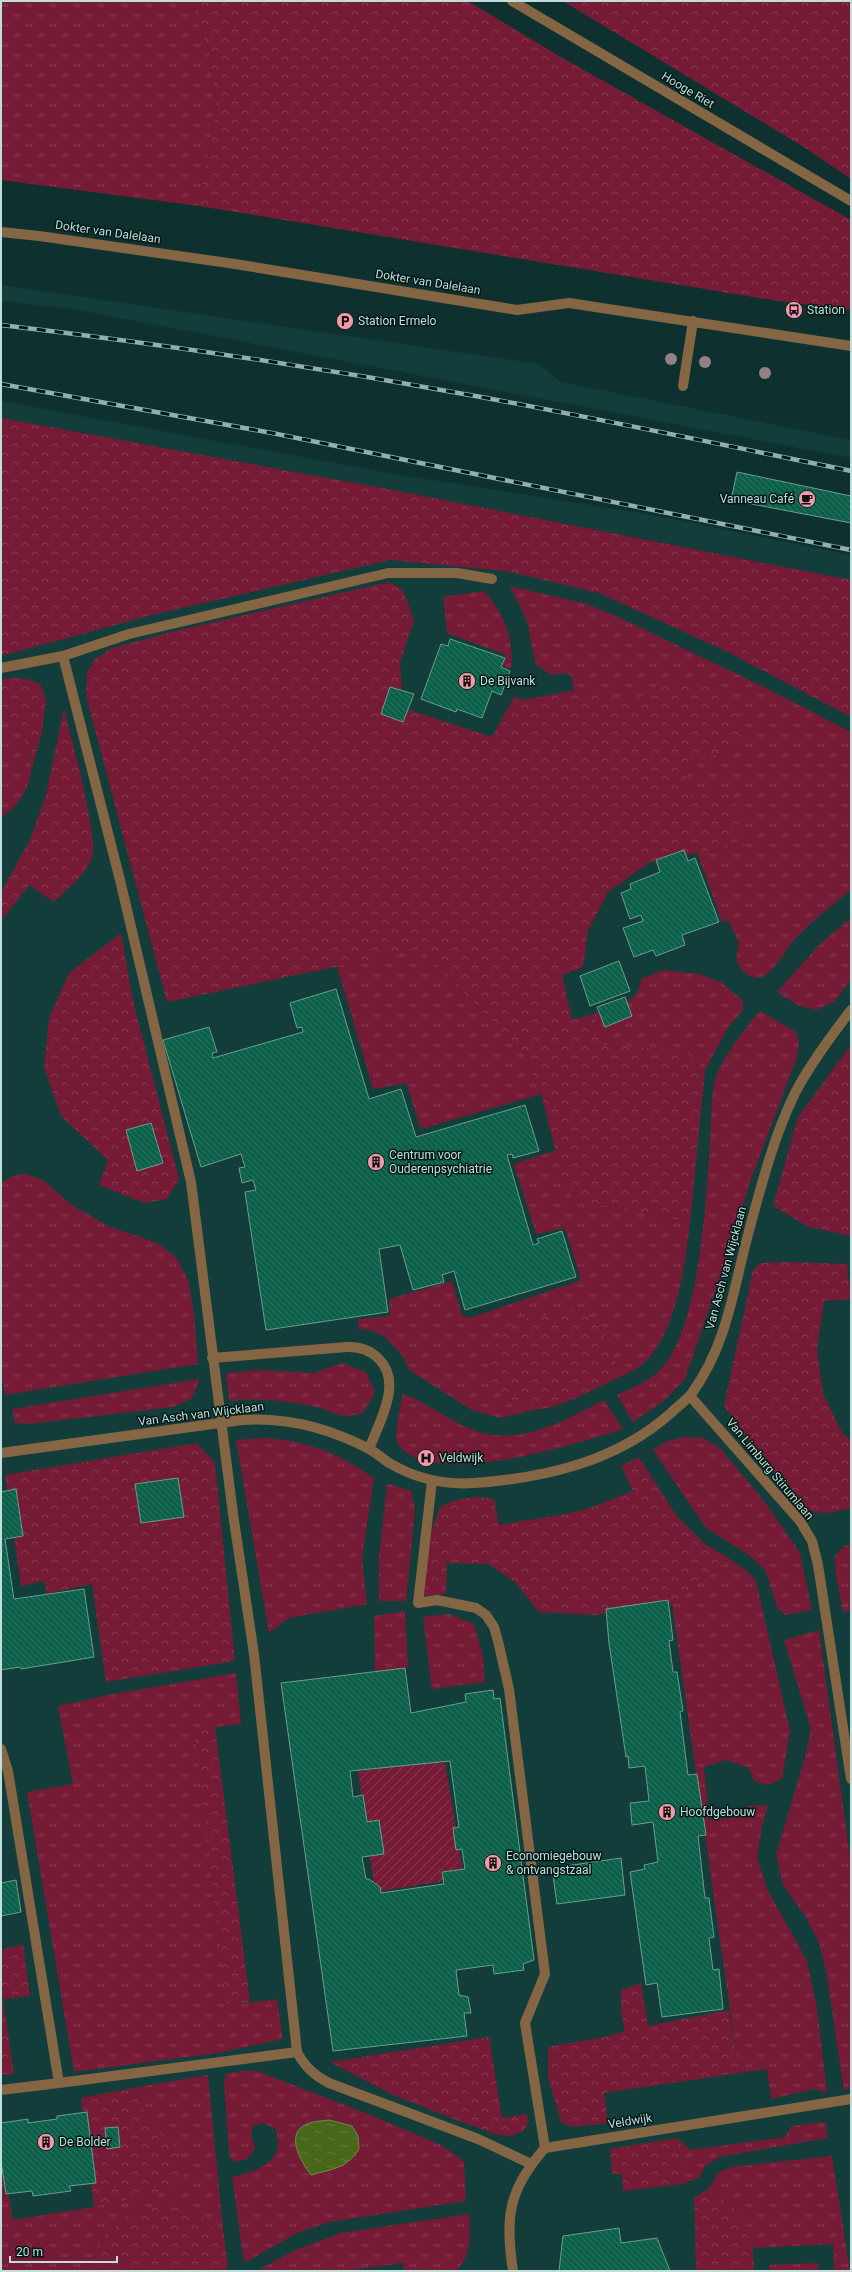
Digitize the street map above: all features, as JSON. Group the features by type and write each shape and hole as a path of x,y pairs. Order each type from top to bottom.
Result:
{"street":[{"name":"Hooge Riet","path":"512,1 851,201"},
{"name":"Dokter van Dalelaan","path":"1,232 235,264 517,310 569,303 851,346"},
{"path":"683,386 694,321"},
{"path":"1,668 63,656 129,634 388,574 457,573 492,579"},
{"path":"63,656 120,880 191,1182 212,1358 254,1654 297,2052 304,2065 314,2075 329,2083 478,2139 531,2164"},
{"name":"Van Asch van Wijcklaan","path":"1,1453 221,1423 273,1419 302,1423 369,1449 410,1475 432,1481 472,1484 517,1478 565,1469 600,1458 638,1438 662,1421 690,1396 712,1359 727,1322 748,1232 775,1146 795,1093 830,1037 851,1010"},
{"path":"212,1358 347,1347 358,1347 370,1352 381,1360 387,1371 389,1391 369,1449"},
{"name":"Van Limburg Stirumlaan","path":"690,1396 800,1521 812,1541 818,1566 851,1779"},
{"path":"432,1481 418,1603 437,1600 464,1604 476,1608 486,1615 496,1634 509,1688 545,1974 525,2023 545,2148 531,2164 518,2184 513,2200 509,2225 509,2246 513,2271"},
{"path":"1,1749 8,1771 59,2083"},
{"path":"1,2090 297,2052"},
{"name":"Veldwijk","path":"545,2148 851,2099"}],"shaded area":[{"path":"1,285 539,364 561,382 851,440 851,458 73,309 1,301"},
{"path":"1,401 388,473 653,515 851,555 851,580 388,489 1,418"},
{"name":"Veldwijk","path":"1,493 408,536 851,644 851,2271 1,2271"}],"green space":[{"path":"1,1 191,1 209,52 217,104 199,206 1,180"},
{"path":"191,1 468,1 559,56 851,220 851,310 778,301 199,206 217,104 209,52"},
{"path":"563,1 851,1 851,179 807,149"},
{"path":"1,418 388,489 851,580 851,717 726,651 599,593 506,571 390,560 152,615 1,656"},
{"path":"389,582 403,590 414,620 400,662 403,708 492,737 514,697 524,700 574,690 634,700 674,680 703,681 736,705 742,727 736,741 720,753 692,764 685,781 691,797 718,792 730,796 738,807 743,829 736,843 713,850 650,862 608,892 588,931 583,967 562,975 572,1020 594,1014 604,1045 683,1050 705,1070 690,1222 572,1199 561,1172 541,1094 524,1053 421,949 167,1002 86,696 87,673 95,659 112,648 180,630"},
{"path":"510,586 587,604 618,617 768,689 851,732 851,890 822,913 791,943 769,973 758,978 749,976 738,964 737,951 739,944 729,921 722,922 697,852 713,850 704,795 691,797 685,781 692,764 720,753 736,705 703,681 674,680 634,700 574,690 571,676 564,673 552,675 536,665 526,619"},
{"path":"484,591 497,608 506,627 511,647 511,669 503,666 506,655 447,633 443,597"},
{"path":"9,678 28,679 40,684 46,699 42,731 32,769 30,753 24,740 1,704 1,680"},
{"path":"1,704 27,746 31,768 29,780 24,793 14,807 1,817"},
{"path":"64,708 88,809 93,847 92,858 85,871 54,902 29,885 1,921 1,892 30,840 46,795"},
{"path":"851,918 851,980 834,1002 816,1010 797,1005 777,992 820,944"},
{"path":"121,933 133,1001 179,1179 167,1199 144,1203 99,1185 108,1160 61,1116 44,1067 49,1018 69,973"},
{"path":"421,949 524,1053 541,1094 421,1129 406,1083 373,1089 337,966"},
{"path":"663,970 699,974 721,982 743,1001 743,1010 727,1029 705,1070 683,1050 603,1045 594,1014 625,1003 636,994 640,987 641,979"},
{"path":"760,1011 796,1032 799,1044 797,1057 751,1179 731,1244 685,1379 665,1400 633,1422 617,1395 643,1383 657,1373 671,1355 683,1329 692,1298 703,1230 715,1081 721,1065 731,1049"},
{"path":"851,1045 851,1236 809,1227 773,1206 798,1117"},
{"path":"556,1150 572,1199 690,1222 678,1297 672,1316 655,1350 642,1365 620,1377 611,1345 596,1322 573,1309 509,1400 535,1410 500,1418 472,1410 409,1370 402,1355 384,1336 368,1329 359,1330 358,1319 390,1316 389,1299 452,1281 462,1315 470,1318 581,1280 565,1228 536,1234 514,1164"},
{"path":"24,1173 43,1180 73,1206 110,1227 157,1243 176,1257 188,1280 194,1313 198,1364 5,1395 1,1374 1,1184 8,1178"},
{"path":"786,1262 847,1264 851,1299 824,1301 817,1350 823,1394 843,1434 851,1440 851,1508 835,1512 814,1512 801,1504 778,1479 724,1406 753,1270 760,1263"},
{"path":"573,1309 596,1322 611,1345 620,1377 577,1398 552,1407 541,1409 533,1409 516,1403 492,1387 488,1363 502,1330 528,1318"},
{"path":"342,1363 366,1372 375,1392 363,1413 343,1416 316,1407 272,1400 229,1401 226,1373 258,1370 314,1373"},
{"path":"200,1379 191,1399 173,1407 28,1424 15,1423 12,1409"},
{"path":"403,1394 420,1401 468,1428 486,1434 504,1436 538,1430 572,1417 604,1400 623,1429 574,1444 506,1459 472,1464 441,1463 415,1457 398,1444 396,1435"},
{"path":"683,1437 703,1438 720,1448 764,1501 800,1553 812,1610 785,1615 778,1609 765,1570 749,1555 706,1528 653,1450 665,1442"},
{"path":"265,1438 296,1442 322,1450 347,1461 374,1478 362,1558 367,1604 289,1618 269,1633 236,1440"},
{"path":"197,1443 215,1463 235,1661 106,1682 92,1584 46,1594 45,1581 21,1586 5,1475"},
{"path":"639,1457 676,1515 705,1544 730,1559 672,1604 594,1615 539,1612 515,1582 488,1564 447,1563 446,1594 424,1596 428,1551 440,1507 453,1501 472,1497 494,1499 499,1525 566,1514 590,1508 633,1491 621,1466"},
{"path":"387,1483 411,1491 415,1509 406,1601 379,1601 379,1558"},
{"path":"851,1544 851,1611 843,1612 836,1576 835,1556 843,1547"},
{"path":"730,1559 748,1572 756,1581 790,1731 782,1779 767,1785 754,1781 749,1768 726,1760 704,1767 709,1820 738,1817 749,1806 768,1805 762,1826 757,1857 767,1889 807,1961 817,2008 827,2093 814,2089 771,2099 767,2069 739,2073 672,1604"},
{"path":"405,1611 408,1668 375,1672 374,1616"},
{"path":"449,1614 474,1624 483,1656 485,1682 432,1689 423,1617"},
{"path":"819,1630 851,1864 851,2088 844,2091 826,1970 819,1943 807,1919 783,1885 776,1855 805,1757 811,1729 784,1640"},
{"path":"236,1673 241,1724 215,1727 227,2006 277,1999 283,2039 218,2053 74,2072 27,1792 73,1784 58,1706 108,1695"},
{"path":"215,1727 250,2002 227,2006 194,1731"},
{"path":"444,1756 464,1878 375,1892 358,1771"},
{"path":"23,1944 30,1996 3,1999 14,2074 1,2075 1,1950"},
{"path":"641,1983 648,2026 729,2010 739,2073 604,2093 608,2123 573,2127 561,2122 548,2077 548,2047 605,2037 625,2031 621,2011 621,1990"},
{"path":"489,2037 502,2118 526,2114 529,2120 524,2131 511,2136 498,2135 393,2095 330,2062"},
{"path":"242,2071 257,2071 368,2114 441,2145 464,2161 466,2201 329,2222 297,2233 246,2262 243,2256 232,2177 259,2168 271,2160 275,2155 278,2144 276,2129 263,2123 253,2126 251,2134 255,2149 247,2159 233,2162 229,2154 224,2082 226,2074"},
{"path":"208,2075 223,2229 213,2229 200,2216 174,2203 130,2214 98,2269 94,2271 1,2271 1,2162 3,2162 13,2220 94,2207 173,2189 180,2151 163,2137 147,2117 138,2087"},
{"path":"138,2087 147,2117 163,2137 180,2151 183,2177 173,2189 94,2207 81,2098"},
{"path":"826,2122 827,2138 720,2157 706,2165 699,2178 682,2184 677,2138 690,2150 785,2137 791,2126"},
{"path":"677,2138 682,2184 623,2191 622,2174 612,2174 610,2149"},
{"path":"832,2156 850,2271 834,2271 833,2244 753,2248 746,2227 738,2213 726,2201 708,2189 719,2172 731,2167"},
{"path":"708,2189 721,2197 739,2213 749,2232 752,2243 754,2271 696,2271 694,2198"},
{"path":"174,2203 200,2216 213,2228 223,2229 228,2266 225,2271 94,2271 98,2269 101,2239 130,2214"},
{"path":"469,2214 469,2244 465,2259 456,2271 404,2271 403,2263 346,2271 257,2271 293,2251 341,2233"},
{"path":"818,2263 819,2271 769,2271 769,2265"}],"water":[{"path":"329,2120 352,2126 358,2136 359,2149 349,2161 344,2164 311,2175 299,2156 296,2141 297,2134 300,2128 307,2124"}],"building":[{"path":"737,472 851,496 851,523 731,500"},
{"name":"De Bijvank","path":"450,639 505,658 501,667 510,671 501,695 492,691 482,718 457,709 456,712 421,699 441,644 448,646"},
{"path":"390,687 414,694 403,722 381,714"},
{"path":"684,850 688,861 695,858 719,922 682,935 685,945 656,956 653,950 634,957 623,928 643,921 641,915 630,919 621,893 631,889 630,884 660,872 656,860"},
{"path":"619,961 630,991 590,1006 580,976"},
{"name":"Centrum voor Ouderenpsychiatrie","path":"336,989 369,1099 401,1089 416,1137 525,1105 539,1151 513,1158 512,1154 507,1155 533,1245 539,1243 537,1239 562,1231 576,1277 465,1310 454,1271 442,1275 444,1282 413,1290 400,1245 379,1249 388,1312 266,1330 245,1192 256,1190 253,1180 242,1183 239,1168 245,1167 241,1154 201,1167 163,1040 209,1027 217,1052 212,1053 213,1058 303,1032 302,1027 297,1028 290,1003"},
{"path":"625,997 632,1016 605,1027 597,1007"},
{"path":"151,1123 163,1163 137,1171 126,1130"},
{"path":"178,1478 184,1517 141,1523 135,1484"},
{"path":"16,1489 23,1536 5,1539 14,1599 84,1589 94,1657 21,1669 20,1667 1,1670 1,1492"},
{"name":"Hoofdgebouw","path":"668,1600 673,1640 669,1641 673,1672 677,1672 683,1711 680,1712 688,1775 697,1774 706,1835 698,1836 705,1898 709,1898 714,1937 709,1938 713,1970 719,1969 723,2009 662,2017 657,1983 646,1985 630,1872 645,1869 644,1865 658,1862 653,1822 632,1825 630,1803 649,1801 645,1766 629,1768 628,1756 626,1757 609,1643 606,1609"},
{"name":"Economiegebouw & ontvangstzaal","path":"405,1668 411,1713 466,1702 465,1694 493,1690 494,1699 500,1698 534,1960 523,1964 524,1970 494,1974 493,1965 456,1970 459,1995 468,1997 471,2013 464,2013 467,2036 333,2051 281,1683","holes":["450,1761 459,1827 453,1828 456,1850 462,1849 465,1869 442,1872 444,1884 381,1893 380,1887 369,1879 366,1879 362,1857 384,1854 379,1820 367,1822 363,1795 353,1797 350,1771"]},
{"path":"621,1858 625,1895 557,1904 552,1868"},
{"path":"16,1880 21,1912 1,1916 1,1883"},
{"name":"De Bolder","path":"87,2112 96,2183 69,2186 71,2191 33,2196 32,2191 6,2194 1,2161 1,2123 28,2119 28,2123 57,2119 57,2116"},
{"path":"118,2127 120,2147 107,2149 105,2128"},
{"path":"619,2228 621,2243 657,2238 670,2271 559,2271 563,2236"}],"railway":[{"path":"1,325 182,348 421,386 574,415 851,471"},
{"path":"1,384 272,433 851,550"}],"place":[{"name":"Station","path":"794,310"},
{"name":"Station Ermelo","path":"345,321"},
{"name":"Vanneau Café","path":"807,499"},
{"name":"De Bijvank","path":"467,681"},
{"name":"Centrum voor Ouderenpsychiatrie","path":"376,1162"},
{"name":"Veldwijk","path":"426,1458"},
{"name":"Hoofdgebouw","path":"667,1812"},
{"name":"Economiegebouw & ontvangstzaal","path":"493,1863"},
{"name":"De Bolder","path":"46,2142"}]}
